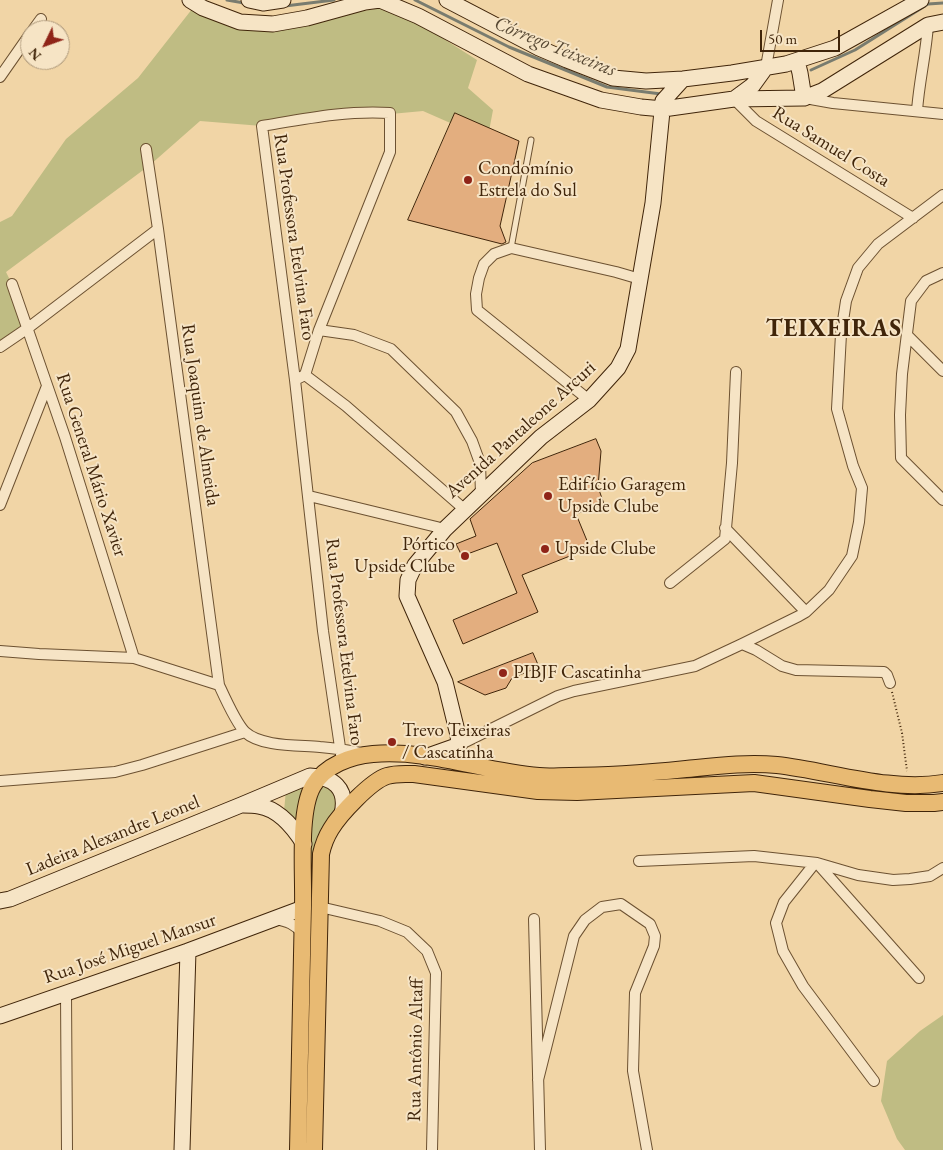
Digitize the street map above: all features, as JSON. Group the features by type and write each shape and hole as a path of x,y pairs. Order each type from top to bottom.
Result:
{"main road":[{"path":"314,1150 312,907 304,844 304,817 314,784 320,776 332,767 341,755 389,753 425,756 457,761 493,770 539,776 594,776 647,773 748,763 778,765 889,784 910,786 943,783"},
{"path":"298,1150 303,934 312,907 325,840 352,798 373,778 396,768 410,766 447,770 453,768 457,761"},
{"path":"346,809 374,784 388,776 398,774 414,774 538,791 577,792 754,783 870,800 906,803 943,802"}],"street":[{"path":"190,0 203,8 240,22 273,24 307,18 372,1 418,16 528,74 602,100 641,107 663,109 734,99 804,98 833,103 943,114"},
{"path":"249,0 263,3 284,0"},
{"path":"447,0 539,48 613,78 646,81 732,74 786,64 835,48 921,0"},
{"path":"734,99 753,85 766,67 778,0"},
{"path":"804,98 822,91 936,23"},
{"path":"917,111 927,44 936,23"},
{"path":"0,77 20,48"},
{"path":"797,60 804,98"},
{"path":"663,109 663,101 683,79"},
{"name":"Rua Samuel Costa","path":"734,99 756,121 913,218"},
{"name":"Avenida Pantaleone Arcuri","path":"457,761 458,735 445,682 407,596 408,580 414,564 444,529 541,436 589,400 618,368 628,349 653,203 663,109"},
{"name":"Rua Professora Etelvina Faro","path":"300,377 390,152 390,113 338,114 262,126 300,377 309,496 323,632 341,755"},
{"name":"Rua Joaquim de Almeida","path":"146,149 219,685 245,732"},
{"path":"425,756 459,744 558,696 695,666 806,612 829,590 852,556 859,522 862,488 853,466 837,409 841,334 846,301 858,268 878,244 943,195"},
{"path":"0,347 28,328 158,229"},
{"path":"589,400 477,310 476,294 484,264 494,254 511,248 640,279"},
{"path":"943,273 926,281 911,301 902,374 900,415 902,458 943,500"},
{"name":"Rua General Mário Xavier","path":"12,284 65,437 134,658"},
{"path":"319,330 354,335 391,349 456,412 472,441 480,463 481,494"},
{"path":"907,335 943,371"},
{"path":"670,582 725,539 732,463 736,372"},
{"path":"300,377 346,406 464,510"},
{"path":"0,506 47,386"},
{"path":"309,496 444,529"},
{"path":"726,528 806,612"},
{"path":"742,644 782,666 796,670 884,672 890,683"},
{"path":"0,651 134,658 219,685"},
{"path":"0,781 115,772 245,732 261,741 341,755"},
{"name":"Ladeira Alexandre Leonel","path":"0,901 10,900 310,776 320,776"},
{"path":"320,776 328,778 335,783 343,797 346,809"},
{"name":"Ladeira Alexandre Leonel","path":"241,805 260,806 269,809 290,824 304,844"},
{"path":"639,861 754,856 816,863 858,875 894,880 910,880 930,876 943,868"},
{"path":"816,863 919,978"},
{"path":"816,863 784,902 776,923 783,950 803,986 874,1081"},
{"path":"538,1080 574,936 585,920 602,907 622,904 650,924 654,936 654,946 635,993 633,1071 647,1150"},
{"name":"Rua José Miguel Mansur","path":"0,1016 312,907"},
{"name":"Rua Antônio Altaff","path":"312,907 380,921 407,932 427,951 436,973 432,1150"},
{"path":"274,919 286,920 292,923 303,934"},
{"path":"534,919 540,1150"},
{"path":"182,1150 188,951"},
{"path":"66,993 67,1150"}],"lane":[{"path":"511,248 531,140"}],"path":[{"path":"890,683 902,733 910,786"}],"shaded area":[{"path":"196,4 265,28 392,6 477,60 468,88 493,110 487,142 464,129 423,111 262,126 200,121 150,165 6,272 28,328 0,347 0,222 12,216 66,139 138,78"},
{"path":"323,784 336,798 338,805 313,882 309,882 312,806"},
{"path":"303,785 299,804 299,823 284,811 286,790"},
{"path":"943,1015 943,1150 905,1150 897,1139 881,1101 887,1061 920,1031"}],"building":[{"name":"Condomínio Estrela do Sul","path":"455,113 519,141 500,226 506,242 502,244 408,220"},
{"path":"596,439 601,451 598,487 604,504 576,514 590,548 522,575 538,612 463,644 453,620 517,593 497,543 462,556 456,544 476,536 470,519 532,463"},
{"name":"PIBJF Cascatinha","path":"533,653 539,667 512,678 506,688 485,695 458,682"}],"waterway":[{"name":"Córrego Teixeiras","path":"227,0 244,3"},
{"name":"Córrego Teixeiras","path":"285,6 334,0"},
{"name":"Córrego Teixeiras","path":"415,0 509,47 607,87 661,94"},
{"name":"Córrego Teixeiras","path":"811,70 855,50 928,4 943,3"}],"place":[{"name":"Condomínio Estrela do Sul","path":"468,180"},
{"name":"Edifício Garagem Upside Clube","path":"548,496"},
{"name":"Upside Clube","path":"545,549"},
{"name":"Pórtico Upside Clube","path":"465,556"},
{"name":"PIBJF Cascatinha","path":"503,673"},
{"name":"Trevo Teixeiras / Cascatinha","path":"392,742"}],"district":[{"name":"TEIXEIRAS","path":"834,329"}]}
